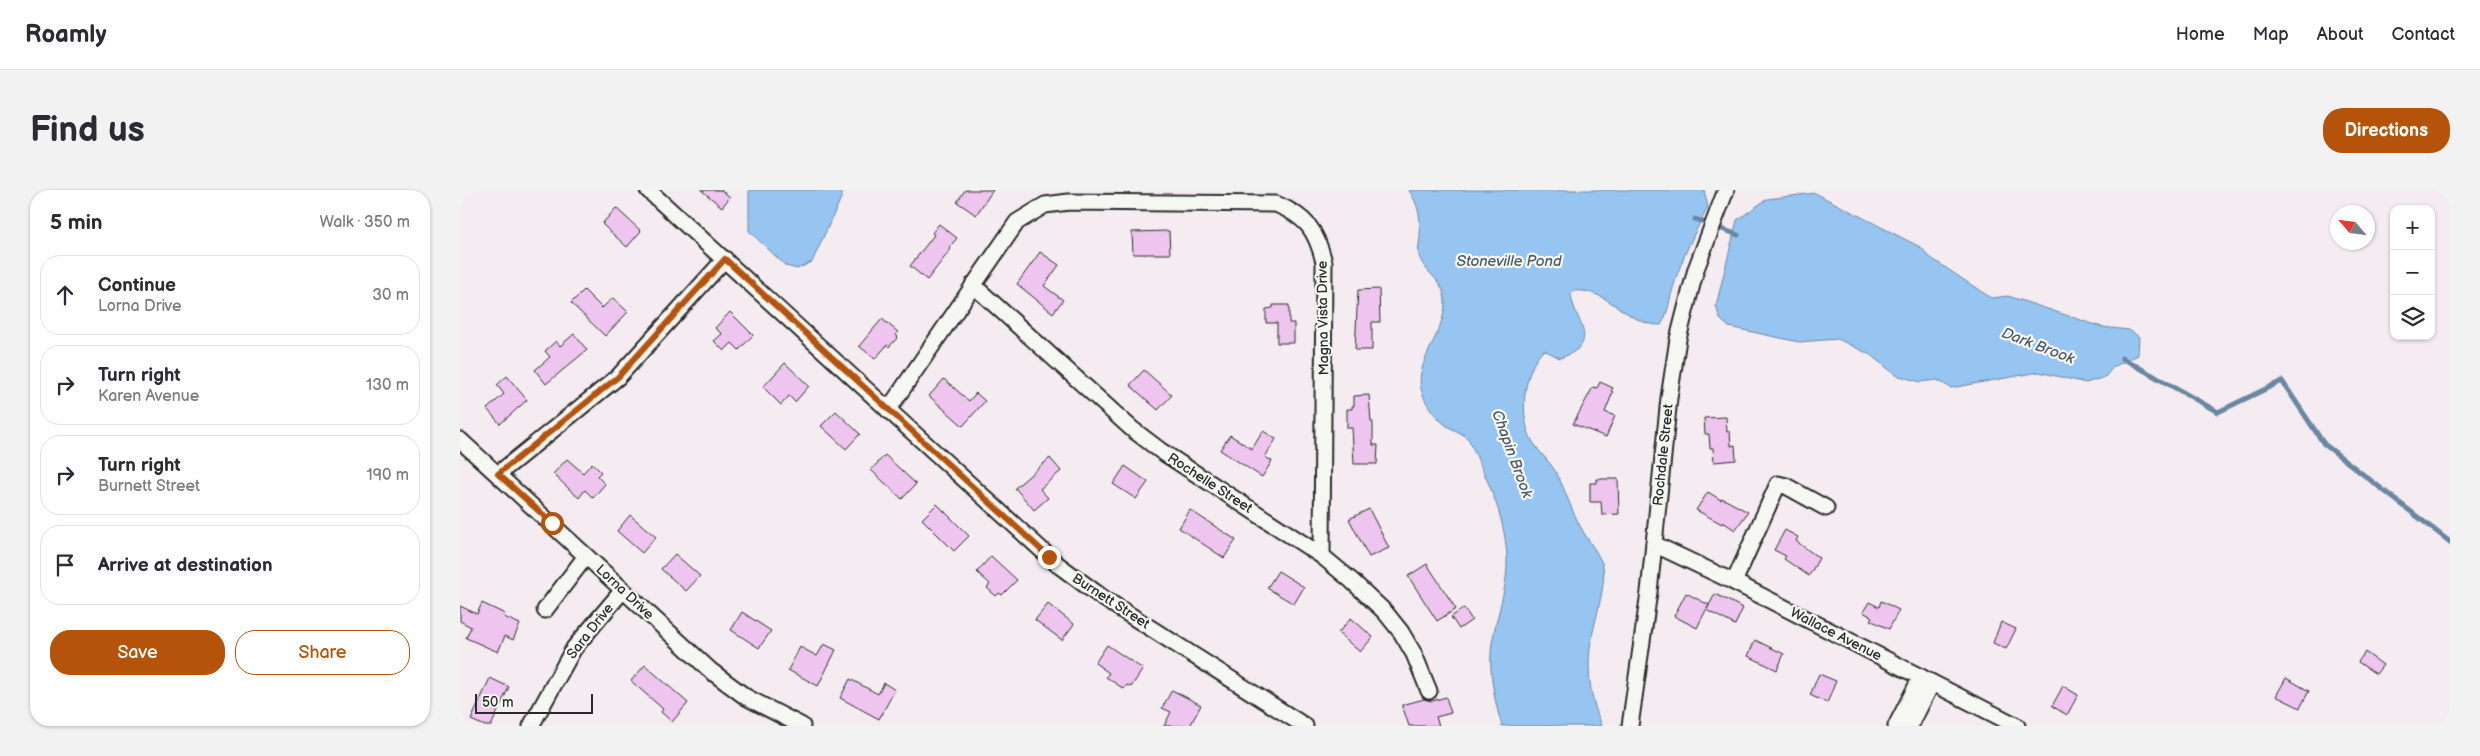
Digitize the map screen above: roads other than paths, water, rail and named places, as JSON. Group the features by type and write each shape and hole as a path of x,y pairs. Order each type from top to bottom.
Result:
{"street":[{"name":"Burnett Street","path":"648,190 1033,544 1076,579 1305,726"},
{"name":"Rochdale Street","path":"1630,726 1654,544 1669,398 1677,346 1688,299 1711,227 1726,190"},
{"name":"Magna Vista Drive","path":"888,410 1017,222 1040,207 1053,203 1276,204 1303,219 1317,237 1324,262 1322,556"},
{"path":"498,474 618,377 725,259"},
{"name":"Rochelle Street","path":"974,285 1132,429 1161,451 1322,556 1367,594 1401,632 1414,654 1429,691"},
{"name":"Lorna Drive","path":"460,440 720,679 746,697 802,726"},
{"path":"1734,582 1778,484 1786,486 1826,508"},
{"name":"Wallace Avenue","path":"1654,544 1734,582 2017,726"},
{"path":"545,610 586,556"},
{"name":"Sara Drive","path":"530,726 574,648 623,590"},
{"path":"1896,726 1926,680"},
{"path":"1910,726 1926,680"}],"water":[{"path":"749,190 842,190 842,196 812,262 797,269 786,266 749,231"},
{"name":"Stoneville Pond","path":"1409,190 1704,190 1708,207 1681,265 1666,315 1661,325 1649,324 1638,320 1597,295 1586,291 1574,291 1571,294 1573,304 1583,331 1584,339 1581,346 1560,358 1544,350 1537,358 1527,381 1524,407 1528,432 1535,446 1556,472 1579,524 1597,553 1604,571 1591,639 1589,668 1595,707 1602,726 1502,726 1494,695 1491,653 1507,567 1504,533 1496,502 1469,440 1439,419 1432,411 1422,392 1420,382 1421,371 1440,326 1445,302 1441,287 1425,268 1419,256 1420,218 1415,201"},
{"path":"1815,193 1922,248 1928,256 1991,298 2008,296 2102,327 2129,330 2139,337 2138,355 2113,367 2105,377 2086,383 2039,372 1951,388 1937,380 1920,382 1896,375 1869,354 1838,339 1799,342 1729,327 1720,319 1716,306 1737,220 1767,199"}],"waterway":[{"name":"Dark Brook","path":"1695,219 1738,235"},
{"name":"Dark Brook","path":"2122,358 2218,412 2282,381 2324,444 2450,542"}],"water label":[{"name":"Chapin Brook","path":"1512,454"}]}
